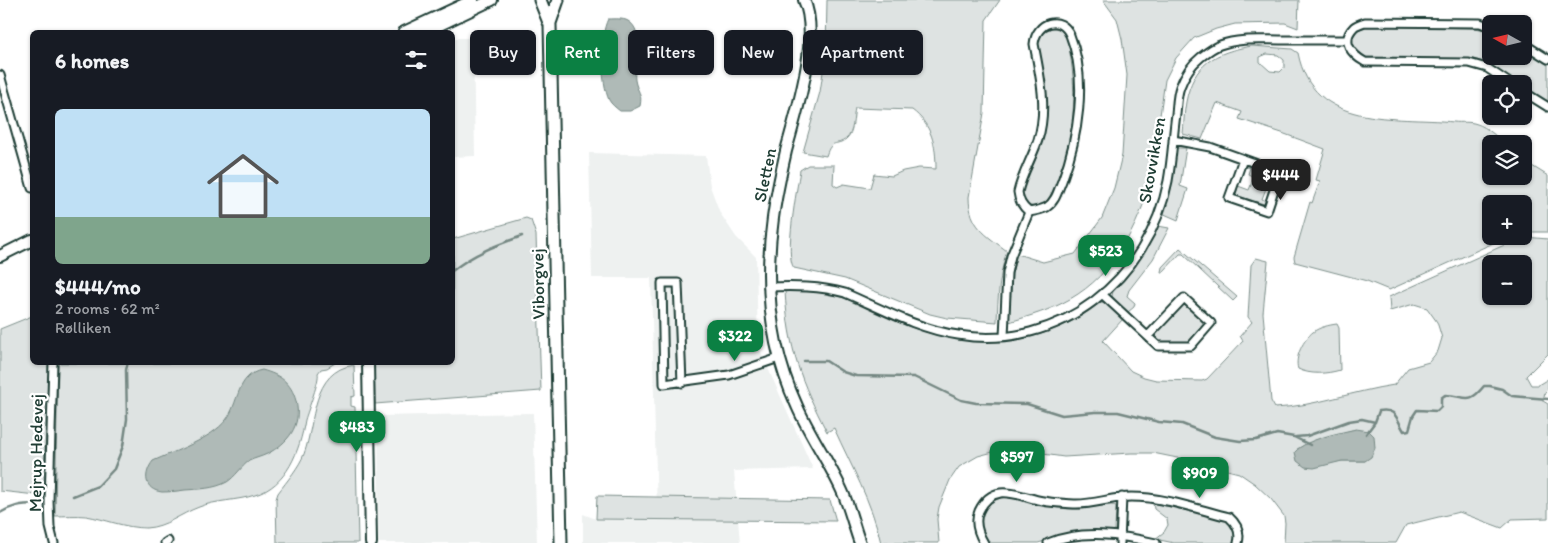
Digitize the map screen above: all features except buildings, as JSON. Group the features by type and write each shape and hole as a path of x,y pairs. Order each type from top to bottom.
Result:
{"main road":[{"name":"Viborgvej","path":"540,0 550,25 561,543"},
{"name":"Viborgvej","path":"550,25 558,0"}],"street":[{"path":"408,30 473,0"},
{"path":"429,30 492,0"},
{"name":"Sletten","path":"804,0 810,20 809,46 801,94 773,216 768,287 772,325 779,358 796,406 843,494 860,543"},
{"path":"1482,24 1365,22 1354,27 1348,40 1351,51 1356,57 1365,62 1469,64 1486,68 1497,75"},
{"path":"1052,23 1066,28 1070,35 1079,70 1078,114 1072,154 1056,198 1048,206 1029,212 1019,200 1018,192 1038,139 1043,113 1043,90 1034,44 1038,30 1044,25 1052,23"},
{"name":"Skovvikken","path":"768,287 833,289 904,319 940,331 971,337 1004,336 1054,325 1080,312 1103,294 1133,260 1156,218 1168,181 1179,88 1188,69 1201,57 1219,45 1242,40 1348,40"},
{"path":"1532,49 1548,59"},
{"path":"0,75 30,181"},
{"path":"1532,97 1548,107"},
{"path":"1173,140 1210,147 1280,172 1266,211 1229,198 1243,159"},
{"path":"1004,336 1007,273 1011,256 1029,212"},
{"path":"0,256 30,241"},
{"path":"682,383 678,283 662,283 664,384 682,383 729,376 779,358"},
{"path":"1103,294 1158,346 1191,346 1211,323 1184,298 1148,336"},
{"name":"Mejrup Hedevej","path":"53,365 49,501 50,527 54,543"},
{"path":"368,365 372,543"},
{"path":"984,543 976,523 978,513 989,497 997,493 1010,492 1044,502 1077,504 1122,497 1143,497 1158,500 1229,516 1236,522 1240,538 1238,543"},
{"path":"1120,539 1122,497"},
{"path":"1048,543 1085,535 1156,543"}],"shaded area":[{"path":"827,0 1000,0 986,20 984,113 969,197 975,223 986,235 1007,251 998,295 997,322 947,318 930,314 845,279 794,268 790,250 800,170 808,165 834,165 833,184 837,187 844,184 870,188 874,174 892,176 903,171 919,168 936,169 932,136 924,122 912,110 855,108 849,136 843,141 832,145 826,156 803,152 820,92 823,75 923,75 923,30 826,30"},
{"path":"1103,0 1299,0 1298,28 1285,23 1235,24 1194,38 1176,58 1165,80 1151,179 1132,231 1123,247 1100,276 1086,289 1048,310 1009,322 1012,273 1017,254 1043,262 1075,254 1102,218 1114,188 1122,155 1127,75 1117,19"},
{"path":"608,19 621,19 628,21 635,30 628,30 628,75 635,75 641,102 640,106 630,111 620,111 617,109 610,101 606,92 603,75 618,75 618,30 604,30"},
{"path":"1367,26 1482,29 1482,62 1477,60 1363,57 1353,49 1352,39 1356,31"},
{"path":"1052,28 1062,31 1068,41 1072,69 1073,115 1065,160 1052,195 1045,203 1035,207 1028,205 1024,201 1023,189 1043,134 1046,90 1039,50 1040,38 1042,32"},
{"path":"455,38 470,39 470,75 474,75 475,156 455,157"},
{"path":"1252,46 1292,49 1298,53 1307,78 1320,95 1338,107 1360,114 1383,118 1471,123 1484,127 1495,135 1482,135 1482,185 1532,185 1532,166 1548,176 1548,232 1532,232 1532,195 1482,195 1482,245 1489,245 1389,290 1367,281 1295,262 1294,257 1310,202 1312,203 1320,181 1316,180 1325,149 1239,119 1242,112 1217,103 1202,139 1183,134 1186,102 1194,78 1208,62 1227,52","holes":["1267,54 1278,55 1284,60 1284,68 1280,72 1270,71 1260,62 1260,57"]},
{"path":"1532,54 1548,65 1548,103 1532,92 1532,75 1504,75 1490,65 1532,65"},
{"path":"1176,148 1186,148 1180,186 1188,189 1178,220 1162,213 1171,186"},
{"path":"589,153 706,156 710,186 720,213 736,237 756,257 758,346 813,469 734,471 740,543 583,543 583,514 596,519 657,514 651,278 592,278"},
{"path":"1248,163 1276,173 1274,184 1268,183 1262,199 1268,202 1267,204 1236,194 1238,186 1249,190 1254,177 1248,174 1250,168 1244,166"},
{"path":"526,218 531,220 536,235 541,391 375,404 374,365 455,365 455,238"},
{"path":"1158,226 1169,228 1153,259 1129,290 1127,296 1135,303 1134,307 1128,312 1115,301 1112,296 1113,291 1142,255"},
{"path":"1532,238 1548,239 1548,354 1526,376 1531,385 1538,385 1548,379 1548,389 1545,392 1543,401 1548,404 1548,518 1512,519 1502,528 1459,512 1406,525 1396,543 1284,543 1284,516 1271,499 1255,484 1239,473 1192,461 1153,453 1064,457 1022,451 997,451 978,456 959,467 950,480 939,507 937,519 939,543 881,543 867,499 834,428 827,432 803,380 789,330 785,291 803,290 833,295 928,333 954,339 980,341 1005,341 1031,337 1079,318 1101,302 1105,303 1123,319 1103,341 1131,371 1156,380 1202,381 1207,379 1243,341 1240,336 1252,322 1248,317 1251,265 1256,258 1268,261 1263,313 1271,401 1275,408 1290,407 1394,385 1408,368 1429,362 1438,351 1442,338 1437,322 1427,308 1414,304 1390,311 1389,297 1482,255 1482,305 1532,305 1532,255 1482,255 1504,245 1532,245","holes":["1356,429 1365,461 1329,463 1297,449 1313,441"]},
{"path":"1180,248 1237,297 1233,301 1183,254 1180,254 1161,272 1162,267"},
{"path":"1184,304 1206,322 1206,325 1190,342 1161,342 1156,338 1155,334"},
{"path":"30,317 30,365 49,365 44,470 45,496 0,491 0,329"},
{"path":"1337,324 1339,328 1340,370 1319,373 1298,369 1297,359 1303,344 1310,335 1316,330"},
{"path":"58,365 332,365 321,369 318,373 316,388 305,420 300,443 290,465 276,484 266,490 255,495 206,505 167,523 146,528 130,527 86,516 55,516"},
{"path":"354,365 355,396 351,397 351,406 355,407 358,543 277,543 276,499 278,493 302,459 322,387 340,369"},
{"path":"262,370 284,380 294,394 297,418 292,433 287,439 275,450 249,461 230,480 217,486 168,492 156,491 152,488 147,481 147,476 153,461 202,439 219,427 230,413 239,391 247,378"},
{"path":"533,413 537,543 379,543 378,416"},
{"path":"1356,429 1369,431 1374,436 1375,448 1371,457 1365,461 1342,461 1314,468 1305,467 1297,461 1295,452 1307,443"},
{"path":"597,496 830,500 836,521 596,519"},
{"path":"1003,497 1067,509 1113,505 1116,506 1115,530 1110,532 1073,533 1038,543 989,543 982,529 982,516 989,505"},
{"path":"1153,503 1227,520 1235,530 1234,543 1174,543 1155,539 1164,532 1168,525 1167,519 1154,509"}],"waterway":[{"path":"455,269 477,254 522,236"},
{"path":"804,361 826,361 843,372 856,376 914,377 961,400 976,403 1027,404 1062,415 1118,412 1159,422 1182,424 1215,437 1240,441 1256,440 1277,434 1294,437 1310,445"},
{"path":"73,496 98,486 114,469 123,446 127,419 127,365"},
{"path":"1366,434 1375,422 1379,411 1389,411 1395,415 1404,431 1409,430 1417,410 1437,411 1441,407 1441,398 1445,395 1470,398 1484,386 1502,389 1512,396 1548,399"},
{"path":"1296,437 1307,436 1349,421 1362,419 1375,422"},
{"path":"0,513 17,506 35,504"}]}
